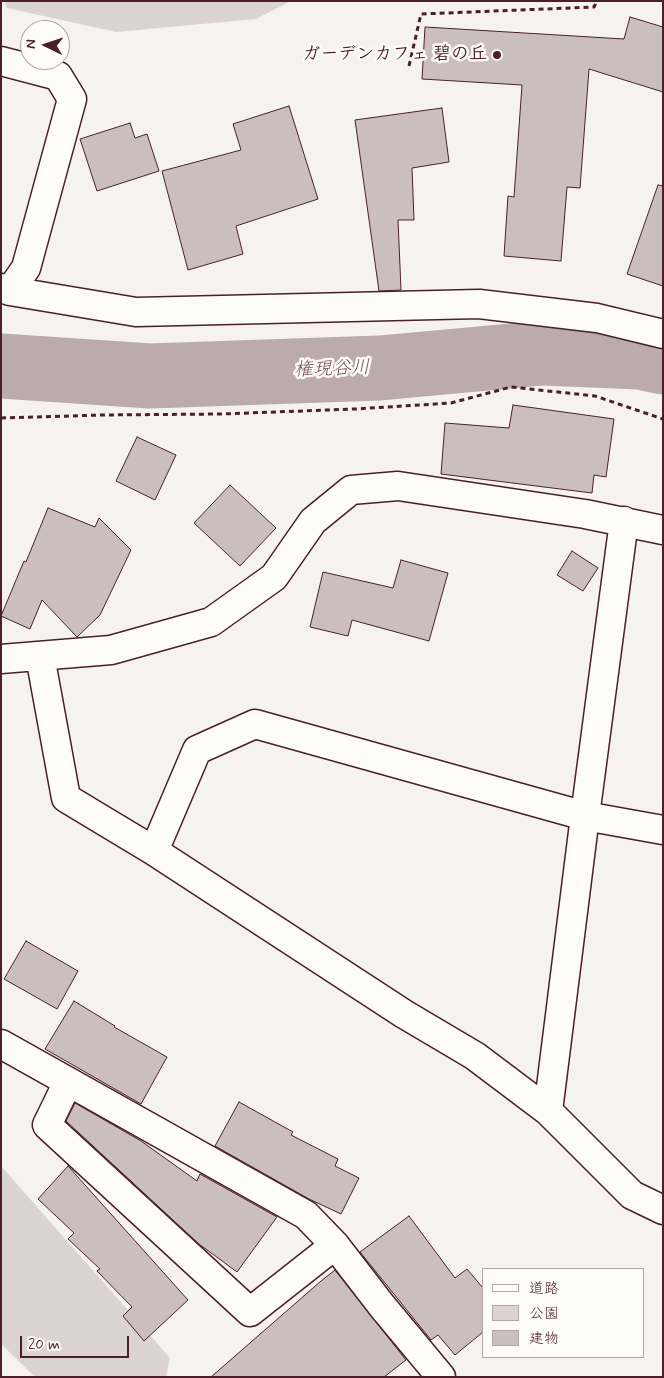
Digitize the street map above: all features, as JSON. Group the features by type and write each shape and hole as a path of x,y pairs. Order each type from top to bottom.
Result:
{"street":[{"path":"1,61 58,76 72,99 26,268 6,290"},
{"path":"6,290 136,312 478,304 597,318 663,334"},
{"path":"1,659 111,650 211,622 274,577 313,521 351,490 398,486 585,514 663,530"},
{"path":"548,1111 624,522"},
{"path":"40,656 66,798 154,851 404,1014 476,1056 548,1111 632,1195 663,1210"},
{"path":"154,851 197,750 255,724 585,816 663,830"},
{"path":"1,1044 306,1215 335,1245 440,1377"},
{"path":"68,1082 47,1125 250,1312 335,1245"}],"path":[{"path":"409,66 421,14 594,7 597,1"},
{"path":"1,418 221,414 355,409 450,403 511,387 595,396 663,419"}],"green space":[{"path":"4,1 291,1 256,19 116,32 70,22 70,20 62,20 7,8"},
{"path":"1,1166 170,1358 166,1377 35,1377 1,1344"}],"building":[{"path":"630,17 663,27 663,92 589,69 580,188 567,187 561,261 504,256 508,196 514,197 522,85 422,79 425,27 624,39"},
{"path":"289,106 318,199 236,226 243,254 188,270 162,171 241,150 233,124"},
{"path":"442,108 449,162 412,168 414,220 398,220 401,290 379,291 355,120"},
{"path":"130,123 135,138 147,134 159,171 97,191 80,139"},
{"path":"658,185 663,186 663,286 627,274"},
{"path":"513,405 614,419 606,477 594,475 592,493 441,474 445,423 509,428"},
{"path":"137,437 176,455 155,500 116,481"},
{"path":"230,485 276,528 240,566 194,523"},
{"path":"48,508 95,527 99,518 131,550 100,615 77,637 42,600 30,629 1,616"},
{"path":"572,551 598,568 583,591 557,575"},
{"path":"401,560 448,573 429,641 352,620 348,636 310,627 323,572 393,588"},
{"path":"26,941 78,971 57,1009 4,979"},
{"path":"74,1001 114,1027 167,1057 141,1104 45,1049"},
{"path":"239,1102 293,1132 291,1135 338,1159 335,1166 359,1178 341,1214 309,1199 215,1146"},
{"path":"75,1103 141,1141 197,1181 200,1174 277,1217 237,1272 199,1244 66,1121"},
{"path":"68,1166 188,1300 144,1341 123,1316 132,1307 97,1271 100,1269 68,1239 74,1233 38,1199"},
{"path":"409,1216 455,1278 467,1269 482,1287 482,1333 455,1355 438,1335 431,1340 360,1252"},
{"path":"335,1270 406,1360 384,1377 211,1377 321,1281"}],"waterway":[{"name":"権現谷川","path":"1,366 150,376 380,368 543,353 639,357 663,362"}],"place":[{"name":"ガーデンカフェ 碧の丘","path":"497,55"}]}
